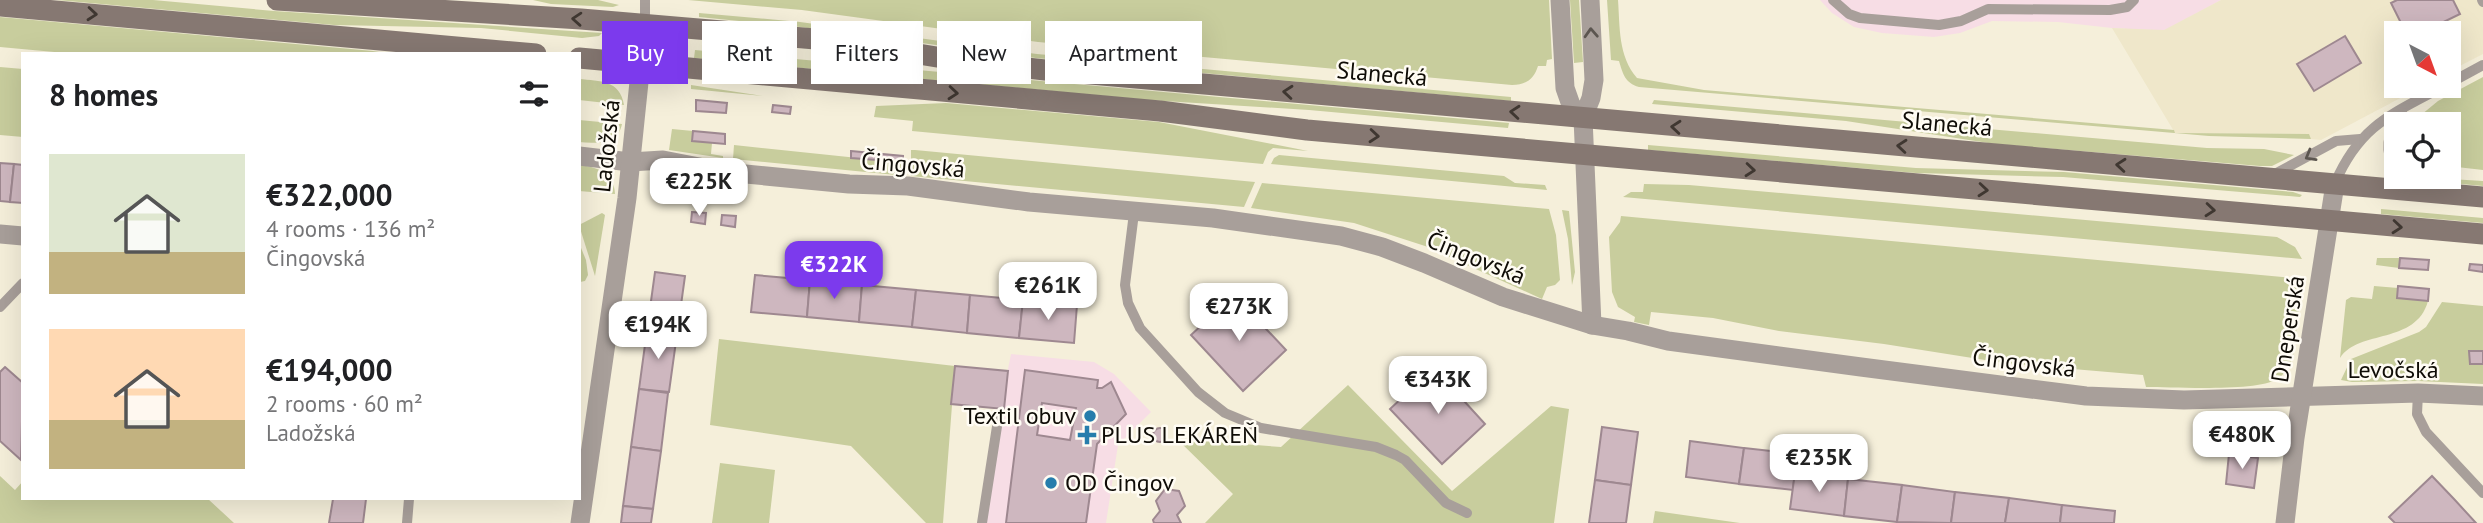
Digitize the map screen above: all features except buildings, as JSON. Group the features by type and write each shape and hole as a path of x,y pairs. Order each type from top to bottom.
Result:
{"main road":[{"name":"Slanecká","path":"277,0 602,21"},
{"path":"0,6 514,52"},
{"name":"Slanecká","path":"688,28 839,41 955,60 1045,70 2483,197"},
{"path":"581,58 602,60"},
{"path":"688,68 1160,111 1307,130 2483,234"}],"street":[{"path":"1560,0 1564,88 1571,105 1583,118"},
{"path":"1590,0 1594,80 1583,118 1592,326"},
{"name":"Ladožská","path":"580,523 582,491 640,84"},
{"name":"Čingovská","path":"581,156 630,162 663,160 725,172 849,184 908,186 1134,213 1213,218 1341,236 1424,262 1503,297 1592,326 1668,341 2086,396 2184,400 2303,398"},
{"name":"Dneperská","path":"2285,523 2335,184"},
{"path":"0,234 21,236"},
{"name":"Levočská","path":"2303,398 2418,393 2483,396"}],"lane":[{"path":"645,0 645,21"},
{"path":"1833,0 1849,14 1860,18 1940,25 1961,21 1988,9 2110,10 2127,6 2134,0"},
{"path":"2461,77 2483,65"},
{"path":"2335,184 2345,161 2361,139 2380,122 2421,98"},
{"path":"2401,112 2404,107"},
{"path":"2260,177 2285,170 2336,141 2361,139"},
{"path":"2417,189 2425,192"},
{"path":"1134,213 1125,285 1128,303 1140,328 1198,392 1225,413 1261,428 1363,444 1396,455 1405,460 1446,503 1466,513"},
{"path":"0,307 21,285"},
{"path":"2418,393 2417,414 2426,432 2483,493"},
{"path":"982,523 998,420"},
{"path":"407,523 410,500"}],"shaded area":[{"path":"1820,0 2221,0 2164,31 2058,22 1992,21 1960,33 1934,37 1882,33 1854,27 1832,13"},
{"path":"2221,0 2483,0 2483,54 2461,65 2461,21 2384,21 2384,98 2400,98 2321,140 2311,139 2308,134 2175,133 2112,28 2164,30"},
{"path":"1011,354 1094,362 1114,374 1151,412 1118,445 1106,523 983,523"}],"green space":[{"path":"57,0 153,0 274,11 602,33 599,36 582,38 481,28 334,25"},
{"path":"533,0 598,0 619,5 551,4"},
{"path":"688,0 1549,0 1552,59 1547,60 1546,66 1538,66 1529,80 1512,85 1202,57 1202,21 1045,21 1045,43 1031,41 1031,21 937,21 937,28 923,26 923,21 883,21 802,10"},
{"path":"1570,0 1579,0 1583,62 1574,63"},
{"path":"1607,0 1618,0 1623,51 1637,78 1704,90 2174,130 2175,133 2309,134 2311,139 2209,136 1639,87 1623,74 1619,61 1611,60"},
{"path":"699,13 789,21 739,21 699,17"},
{"path":"0,17 379,52 54,52 0,47"},
{"path":"797,22 811,23 811,28 797,27"},
{"path":"923,39 937,40 937,45 923,43"},
{"path":"695,50 702,51 702,59 694,58"},
{"path":"1031,53 1045,55 1045,59 1031,57"},
{"path":"797,59 811,60 811,69 797,68"},
{"path":"0,67 21,69 21,137 0,135"},
{"path":"1202,69 1511,97 1511,101 1202,73"},
{"path":"923,70 937,72 937,80 923,79"},
{"path":"2483,77 2483,170 2461,167 2461,112 2425,112 2444,98 2461,98 2461,89"},
{"path":"581,79 610,84 622,97 624,105 581,100"},
{"path":"1031,80 1045,81 1045,84 1074,84 1509,123 1508,128 1309,110 1148,100 975,84 1031,84"},
{"path":"691,85 763,96 691,89"},
{"path":"1654,100 2207,148 2264,149 2294,155 2272,166 2260,166 1995,144 1846,121 1652,104"},
{"path":"946,103 1159,122 1308,151 1273,148 1268,152 1263,164 912,131 913,121 874,117 876,106"},
{"path":"581,120 622,124 620,131 611,139 581,142"},
{"path":"672,129 693,131 693,141 712,143 711,154 723,158 669,150"},
{"path":"734,145 906,163 906,176 733,159"},
{"path":"1648,145 1916,168 2064,172 2293,192 2302,195 2300,197 2063,177 1916,173 1648,150"},
{"path":"911,150 1255,182 1244,207 911,176"},
{"path":"1279,155 1504,176 1515,183 1545,185 1547,190 1271,164"},
{"path":"581,165 604,172 612,181 615,194 581,191"},
{"path":"2461,180 2483,181 2483,186 2461,184"},
{"path":"1262,183 1549,209 1556,235 1560,280 1547,287 1542,299 1425,246 1354,223 1251,208"},
{"path":"1644,184 1689,185 2277,237 2295,247 2302,259 1623,197 1631,192 1643,192"},
{"path":"2381,209 2483,218 2483,223 2381,214"},
{"path":"1562,210 1569,211 1575,272 1572,285 1568,239"},
{"path":"602,213 605,215 595,276 581,231 581,224"},
{"path":"1621,216 2303,279 2293,357 2282,375 2267,383 2234,387 2146,387 2143,375 2004,363 1779,331 1713,318 1651,312 1649,325 1634,322 1635,317 1618,307 1612,292 1609,237 1620,222"},
{"path":"581,248 588,275 585,281 581,282"},
{"path":"2377,258 2400,258 2399,268 2376,265"},
{"path":"2374,286 2398,288 2398,298 2428,301 2422,315 2412,324 2400,331 2360,343 2340,358 2346,300 2351,297 2372,299"},
{"path":"2442,302 2483,306 2483,384 2341,380 2351,359 2419,332 2426,327"},
{"path":"719,339 955,366 943,523 926,523 851,446 710,425"},
{"path":"1348,385 1452,491 1551,406 1569,409 1554,523 1205,523 1233,494 1177,439 1281,447"},
{"path":"720,463 775,470 769,523 712,523"},
{"path":"0,476 15,490 21,483 21,500 209,500 234,523 0,523"},
{"path":"1655,511 1740,523 1653,523"}],"place":[{"name":"Textil obuv","path":"1090,416"},
{"name":"PLUS LEKÁREŇ","path":"1087,435"},
{"name":"OD Čingov","path":"1051,483"}]}
